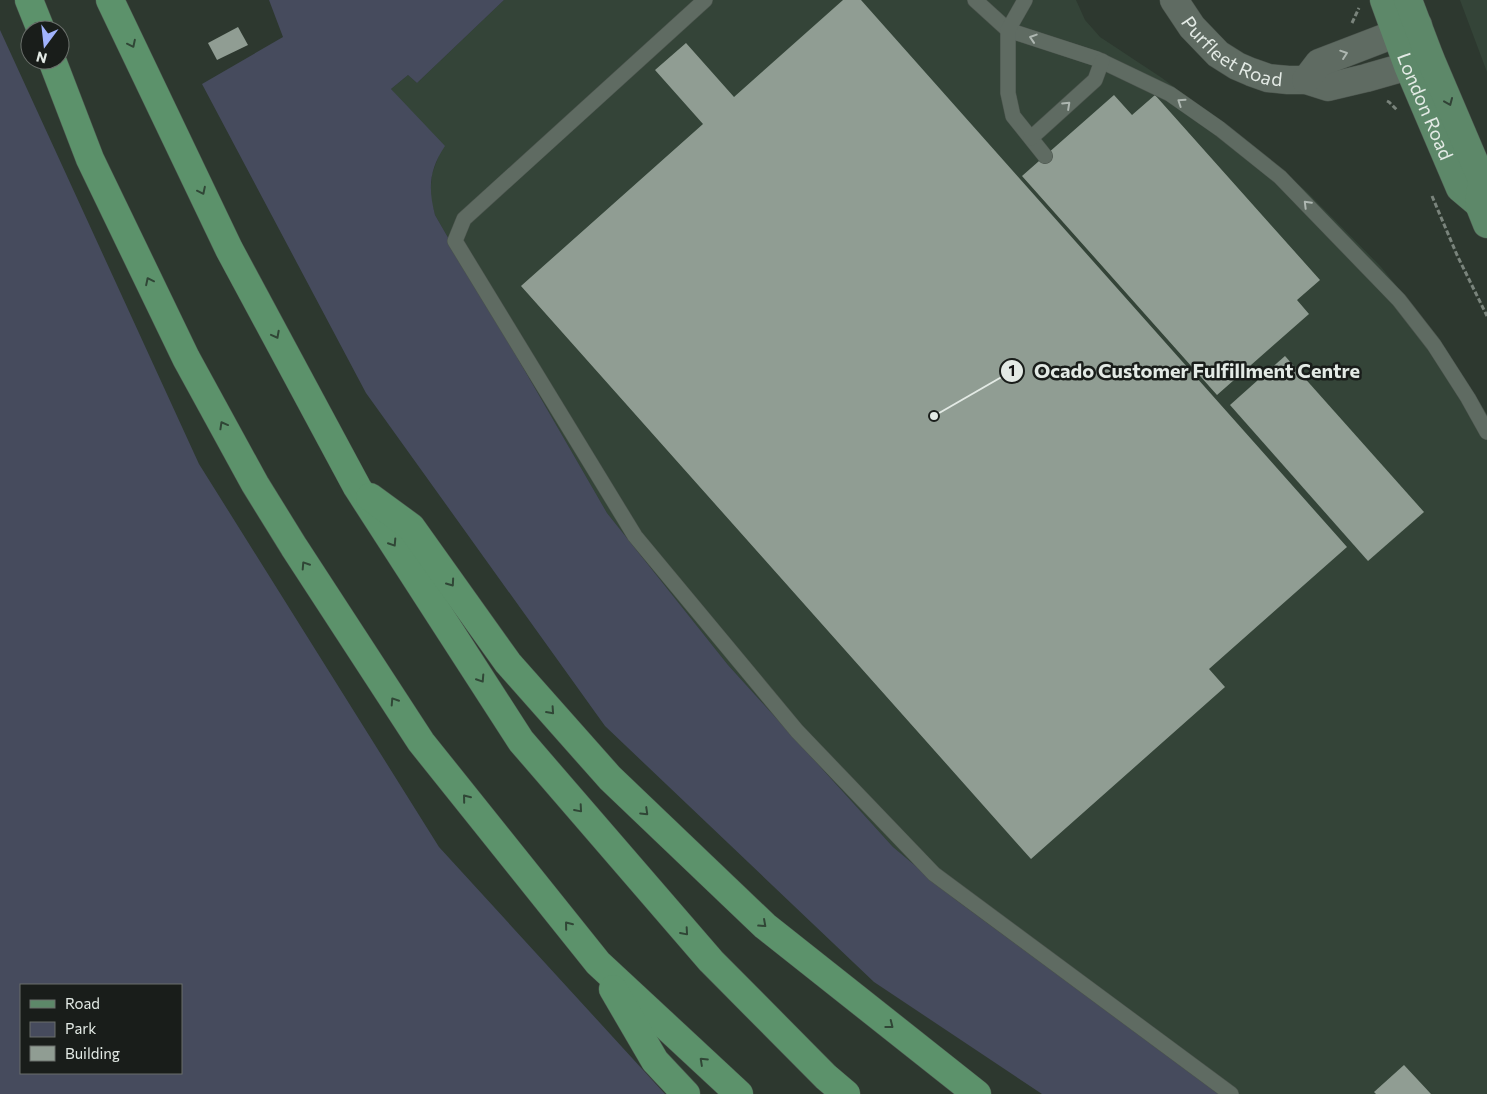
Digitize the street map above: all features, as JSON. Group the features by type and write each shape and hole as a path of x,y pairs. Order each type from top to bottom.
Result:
{"highway":[{"path":"29,0 37,20"},
{"path":"110,0 229,249 357,487 521,741 710,961 826,1077 846,1094"},
{"path":"56,70 90,158 186,358 255,484 421,742 598,963 739,1094"},
{"path":"357,487 412,527 508,663 610,778 765,926 977,1094"},
{"path":"598,963 655,1061 686,1094"}],"main road":[{"name":"London Road","path":"1408,0 1407,30 1460,188 1483,214"},
{"name":"London Road","path":"1372,1 1407,30"}],"street":[{"name":"Purfleet Road","path":"1174,0 1192,27 1218,54 1237,66 1268,78 1306,80 1328,86 1348,83 1419,62"},
{"name":"Purfleet Road","path":"1306,80 1319,62 1407,30"}],"lane":[{"path":"705,0 464,219 455,241 635,536 797,731 934,874 1230,1094"},
{"path":"974,0 1008,30 1102,61 1170,94 1220,129 1280,177 1399,300 1428,338 1468,398 1487,432"},
{"path":"1025,0 1008,30 1008,93 1013,116 1045,156"},
{"path":"1031,138 1094,80 1102,61"}],"path":[{"path":"1349,30 1372,1"},
{"path":"1381,99 1389,102 1397,110 1400,118"},
{"path":"1431,193 1457,255 1487,316"}],"shaded area":[{"path":"504,0 1076,0 1085,20 1100,37 1162,78 1255,147 1307,192 1381,267 1438,337 1487,414 1487,1094 1221,1094 956,900 893,847 728,665 607,513 435,215 430,197 432,174 439,155 391,89 408,75 417,83"},
{"path":"1460,0 1487,0 1487,72"}],"green space":[{"path":"269,0 504,0 417,83 408,75 391,89 445,146 436,163 431,179 431,196 435,215 607,513 728,665 893,847 956,900 1221,1094 1042,1094 874,982 605,726 366,393 202,84 283,37"},
{"path":"0,30 199,464 439,847 665,1094 0,1094"}],"building":[{"path":"843,0 861,0 1347,547 1209,669 1225,687 1031,859 521,286 703,124 655,70 686,43 734,97"},
{"path":"238,27 248,45 217,60 208,43"},
{"path":"1114,95 1132,115 1155,95 1320,280 1297,300 1309,314 1217,395 1022,176"},
{"path":"1285,356 1424,512 1368,561 1230,405"},
{"path":"1404,1065 1431,1094 1376,1094 1374,1092"}],"place":[{"name":"Ocado Customer Fulfillment Centre","path":"934,416"}]}
